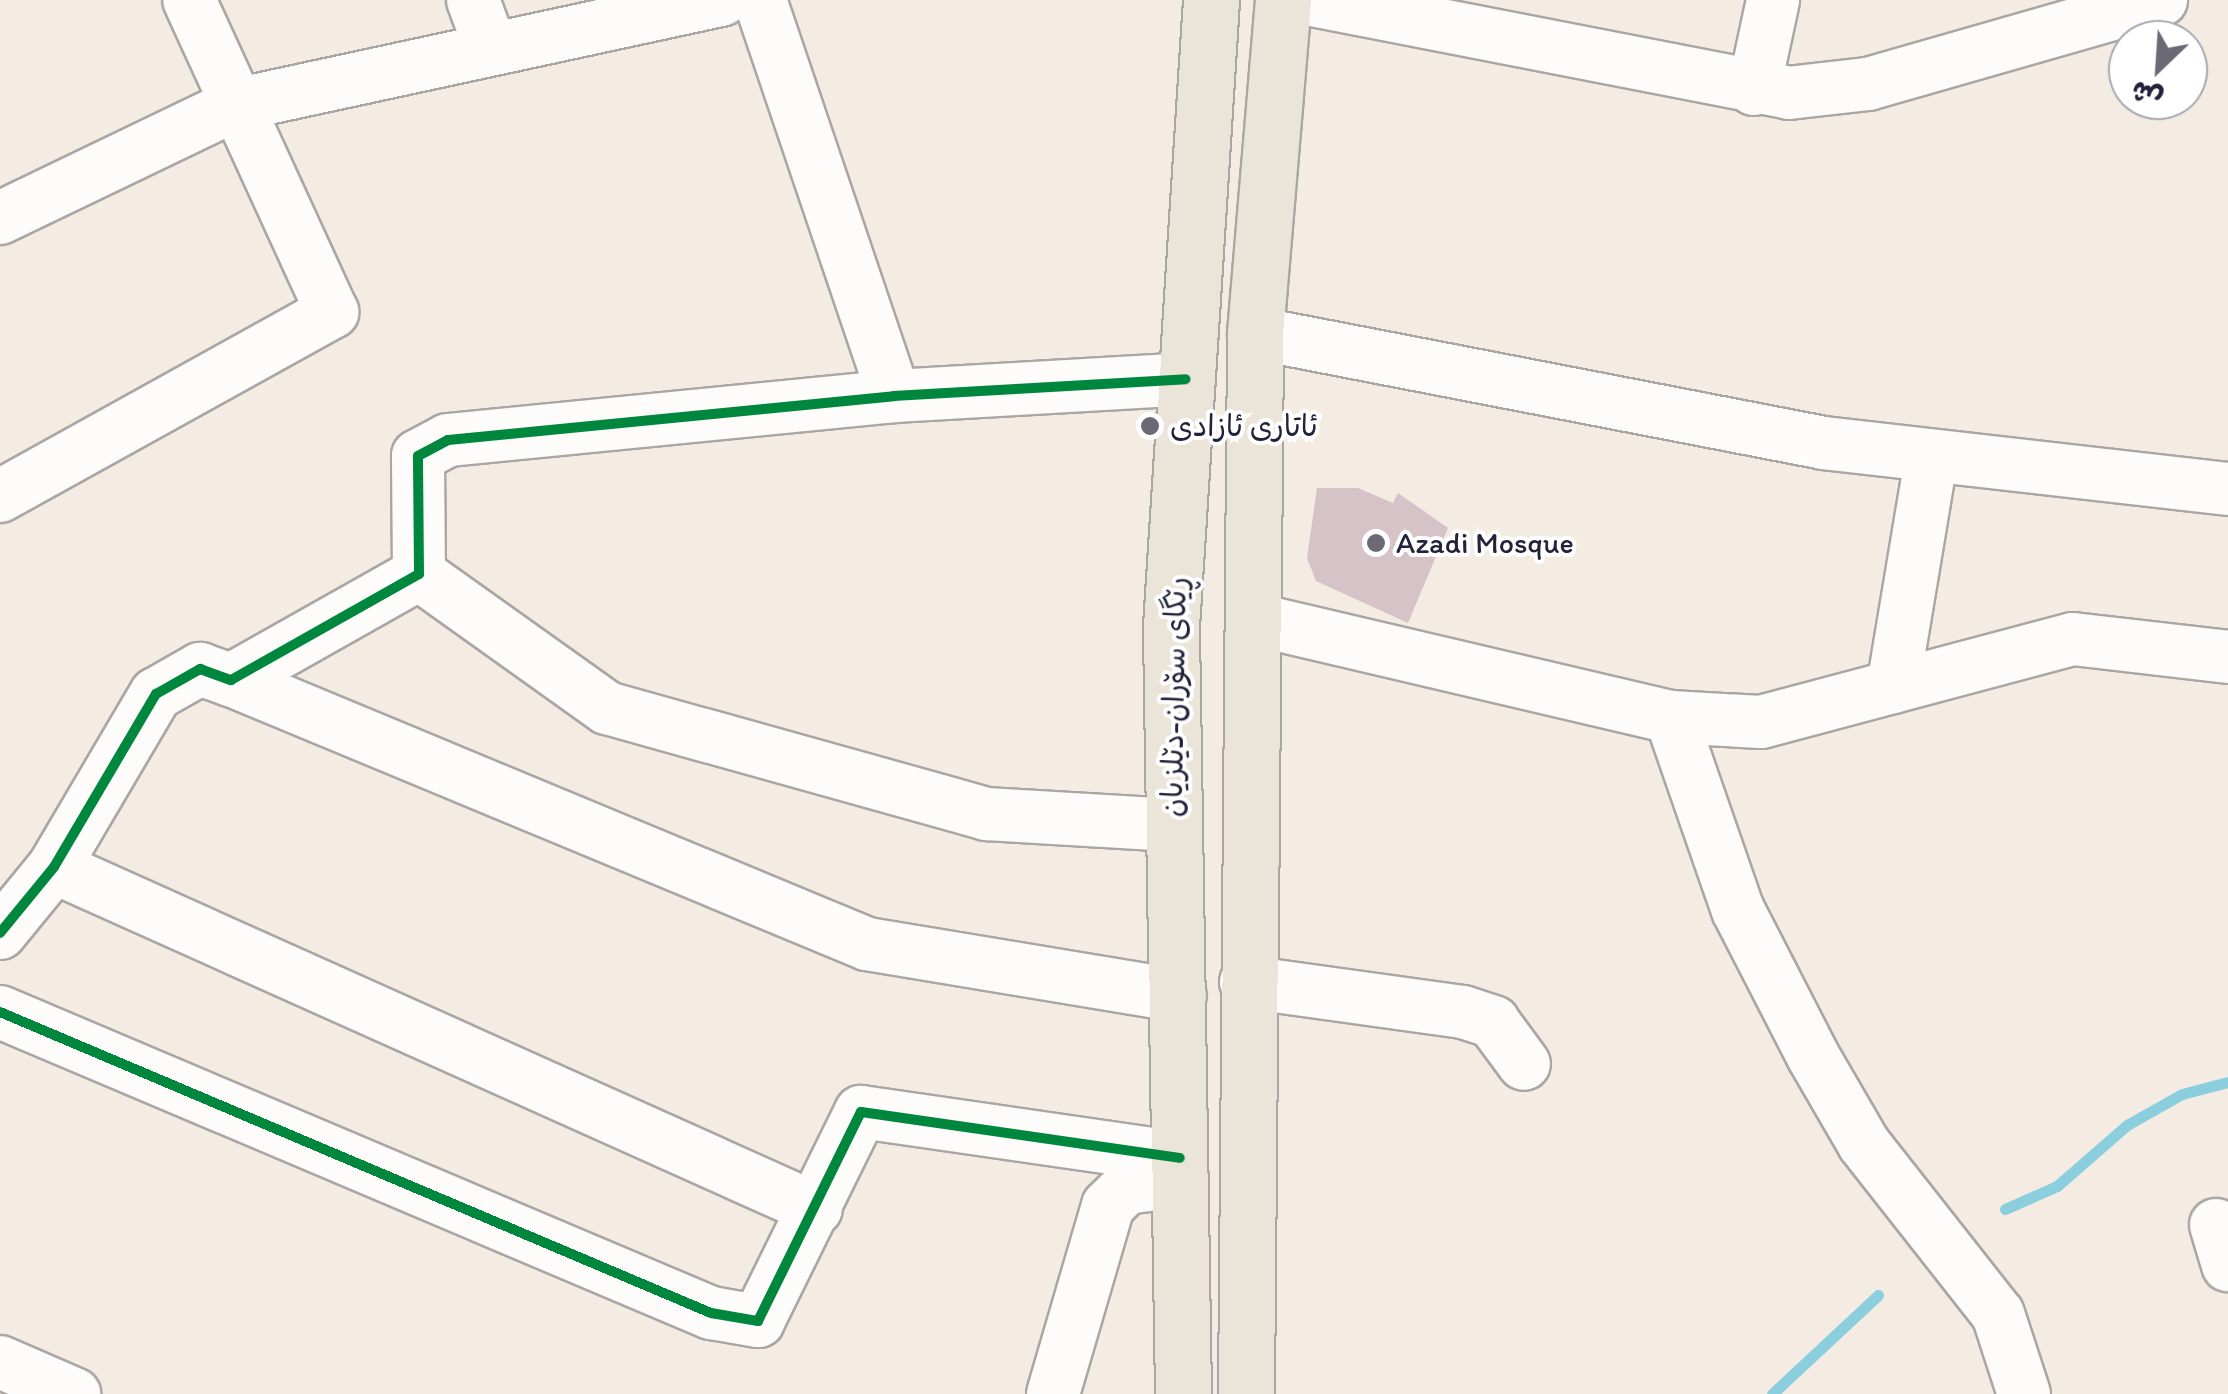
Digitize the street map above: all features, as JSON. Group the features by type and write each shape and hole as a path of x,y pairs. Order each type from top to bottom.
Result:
{"main road":[{"name":"ڕێگای سۆران-دێلزیان","path":"1184,1394 1180,996 1172,825 1186,378 1211,0"},
{"path":"1246,1394 1246,982 1255,333 1283,0"}],"street":[{"path":"0,496 332,312 189,0"},
{"path":"473,0 491,49"},
{"path":"0,218 235,105 722,0"},
{"path":"760,0 894,396"},
{"path":"1312,0 1754,89 1868,84 2161,0"},
{"path":"1754,89 1773,0"},
{"path":"1255,333 1932,460 2228,488"},
{"path":"419,574 418,456 448,440 894,396 1186,378"},
{"path":"1892,687 1932,460"},
{"path":"419,574 607,708 987,814 1172,825"},
{"path":"232,680 419,574"},
{"path":"1253,618 1671,717 1761,722 2073,639 2132,639 2228,657"},
{"path":"0,933 54,868 156,694 200,670 867,944 1180,996"},
{"path":"1671,717 1738,910 1804,1040 1864,1144 1998,1314 2024,1394"},
{"path":"54,868 816,1210"},
{"path":"1246,982 1464,1012 1492,1022 1524,1064"},
{"path":"0,1012 711,1313 758,1321 861,1112 1181,1170"},
{"path":"1053,1394 1108,1206 1126,1188 1181,1170"},
{"path":"0,1362 74,1394"}],"building":[{"name":"Azadi Mosque","path":"1317,488 1358,488 1393,503 1398,493 1448,528 1408,623 1316,581 1307,558"}],"waterway":[{"path":"2005,1209 2057,1186 2127,1125 2182,1094 2228,1082"},
{"path":"1772,1394 1878,1295"}],"cycle path":[{"path":"0,933 54,867 156,694 200,669 231,680 419,574 418,456 448,440 894,396 1186,379"},
{"path":"0,1012 711,1313 758,1321 861,1112 1180,1158"}],"place":[{"name":"ئاتاری ئازادی","path":"1150,426"},
{"name":"Azadi Mosque","path":"1376,543"}]}
